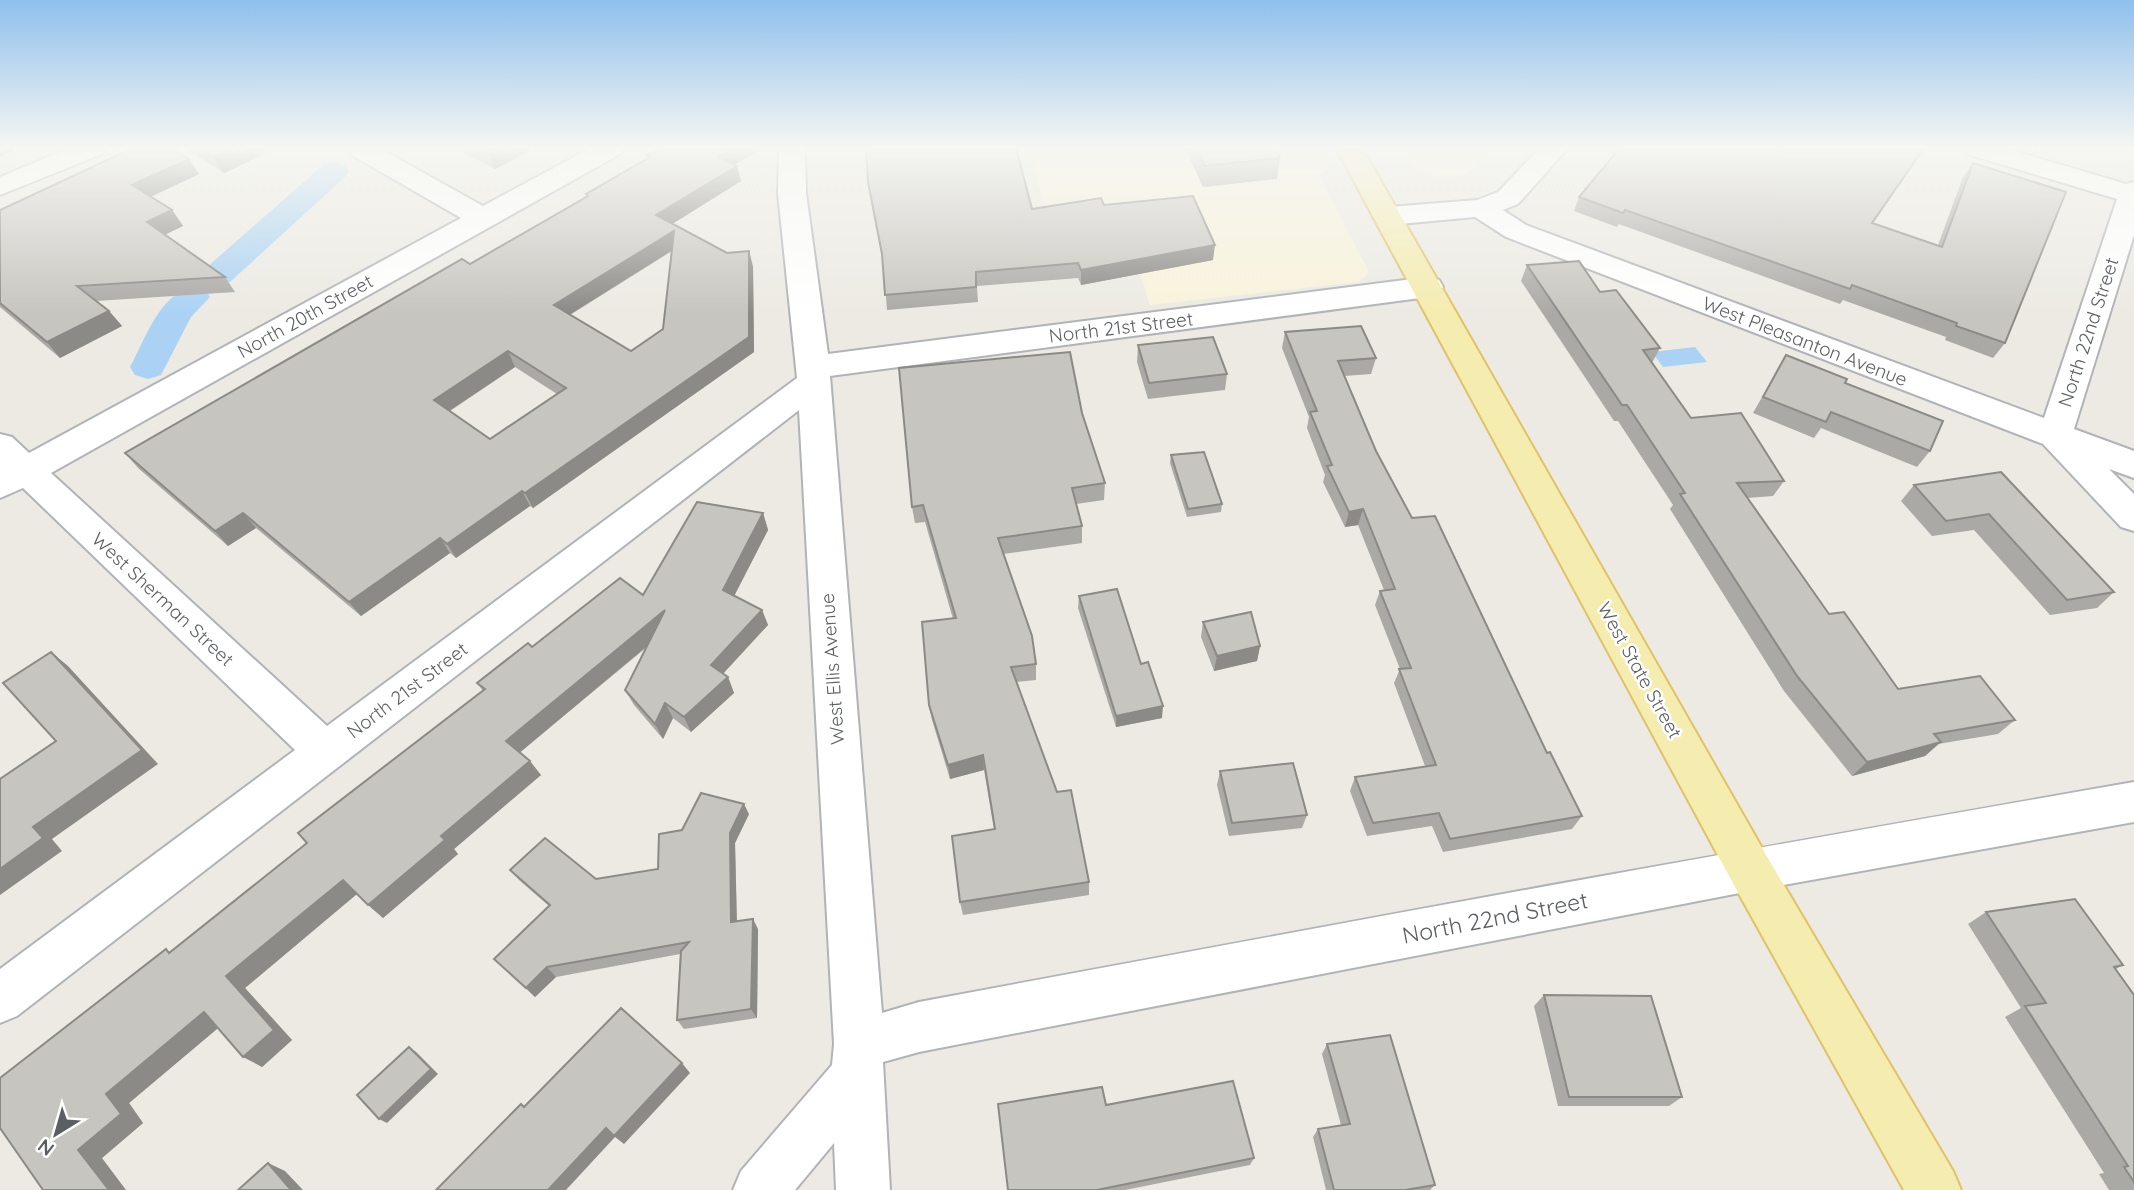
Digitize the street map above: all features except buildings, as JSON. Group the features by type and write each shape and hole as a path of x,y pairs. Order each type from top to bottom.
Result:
{"main road":[{"name":"West State Street","path":"1382,204 1750,870 1934,1190"}],"street":[{"path":"457,204 482,218"},
{"name":"North 20th Street","path":"9,467 508,204"},
{"name":"West Ellis Avenue","path":"793,204 814,375 863,1190"},
{"path":"1389,216 1481,208 1493,204"},
{"name":"North 22nd Street","path":"2055,435 2130,204"},
{"name":"West Pleasanton Avenue","path":"1481,208 1516,231 2134,465"},
{"name":"North 21st Street","path":"0,999 326,752 814,375 1428,287"},
{"path":"2055,435 2134,517"},
{"name":"West Sherman Street","path":"9,467 326,752"},
{"name":"North 22nd Street","path":"857,1060 919,1027 1750,870 2134,802"},
{"path":"760,1190 857,1060"}],"shaded area":[{"path":"1044,204 1333,204 1368,270 1367,275 1358,282 1150,305 1123,225 1052,232"}],"water":[{"path":"1695,347 1707,362 1663,367 1652,352"}],"waterway":[{"path":"218,275 298,204"},
{"path":"148,367 177,311 193,297"}]}
